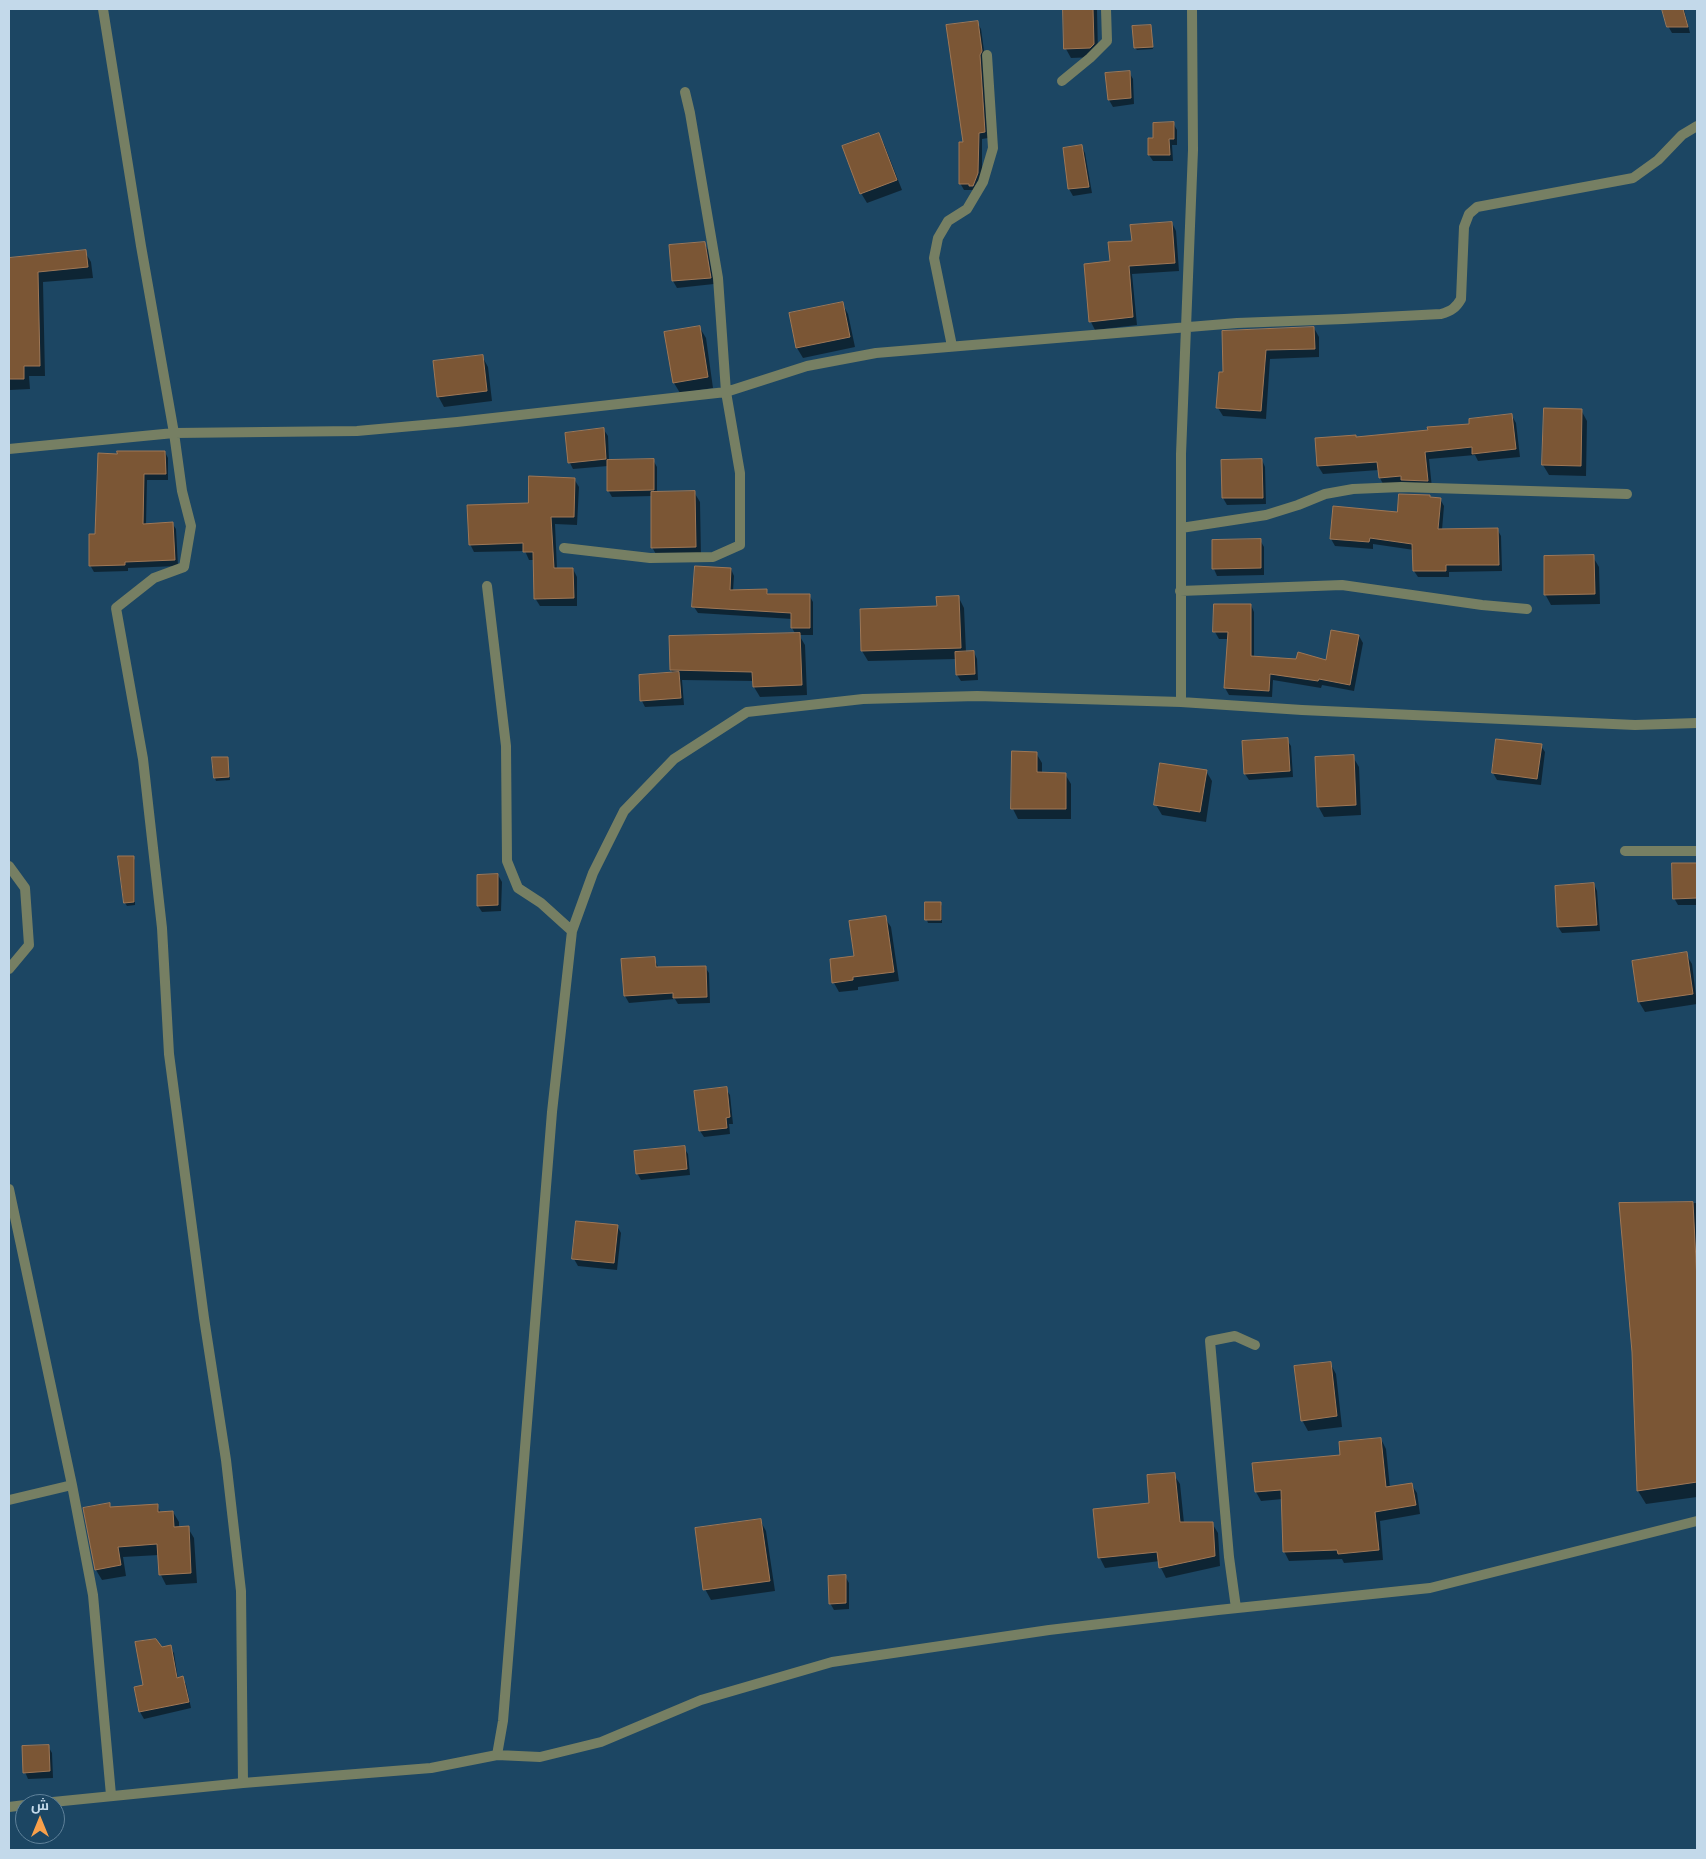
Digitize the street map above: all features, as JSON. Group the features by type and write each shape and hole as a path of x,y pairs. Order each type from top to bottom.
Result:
{"street":[{"path":"103,9 182,491 190,526 184,567 154,578 116,608 143,759 162,928 169,1054 204,1318 226,1460 241,1591 243,1782"},
{"path":"1062,81 1107,41 1106,9"},
{"path":"1181,702 1180,591 1185,328 1193,150 1192,9"},
{"path":"952,346 934,258 938,238 948,221 967,209 983,182 994,148 987,56"},
{"path":"564,548 650,558 714,557 740,545 740,473 726,392 718,278 685,92"},
{"path":"9,450 174,433 357,430 457,422 726,392 807,366 876,353 1237,323 1431,314 1451,311 1461,299 1464,227 1469,214 1477,208 1633,178 1658,160 1682,135 1697,126"},
{"path":"1181,528 1266,515 1298,506 1325,494 1353,489 1401,487 1627,494"},
{"path":"1180,591 1342,584 1482,605 1527,609"},
{"path":"487,586 506,746 507,861 518,888 541,903 572,931"},
{"path":"497,1755 503,1721 552,1112 572,931 593,873 624,811 674,759 747,712 863,699 977,696 1181,702 1625,725 1697,724"},
{"path":"1625,851 1697,851"},
{"path":"9,866 24,888 29,945 9,969"},
{"path":"9,1189 72,1484 93,1595 110,1795"},
{"path":"1236,1608 1227,1538 1210,1341 1235,1336 1254,1345"},
{"path":"9,1500 72,1484"},
{"path":"65,1800 243,1782 431,1768 497,1755 540,1757 602,1742 701,1700 832,1662 1022,1634 1236,1608 1430,1588 1697,1521"}],"building":[{"path":"1063,9 1093,9 1094,44 1090,48 1064,49"},
{"path":"1662,9 1683,9 1688,27 1667,27"},
{"path":"978,21 982,51 980,55 985,132 979,133 978,173 973,186 969,186 969,184 959,184 959,142 963,142 946,25"},
{"path":"1151,25 1153,47 1134,48 1132,26"},
{"path":"1130,71 1131,98 1108,100 1105,73"},
{"path":"1174,122 1174,139 1169,139 1170,155 1148,155 1148,138 1153,138 1153,123"},
{"path":"879,133 897,180 860,194 842,146"},
{"path":"1082,145 1089,187 1068,189 1063,148"},
{"path":"1172,222 1175,263 1129,266 1133,317 1089,322 1084,264 1110,261 1108,242 1132,241 1130,225"},
{"path":"705,242 711,278 672,281 669,245"},
{"path":"86,250 88,267 38,272 40,366 24,366 24,379 9,379 9,258"},
{"path":"843,302 850,337 796,348 789,313"},
{"path":"700,326 708,377 673,383 664,332"},
{"path":"1314,327 1315,349 1266,350 1261,411 1216,408 1219,372 1223,372 1222,331"},
{"path":"483,355 487,391 437,397 433,361"},
{"path":"1544,408 1582,409 1581,466 1542,465"},
{"path":"1512,414 1516,449 1472,454 1472,447 1425,452 1428,481 1401,480 1401,476 1379,478 1377,462 1317,466 1315,438 1356,435 1356,437 1428,430 1427,427 1469,424 1469,419"},
{"path":"604,428 606,459 568,463 565,433"},
{"path":"117,451 165,451 166,474 144,474 143,524 173,522 175,560 125,562 125,565 89,566 89,534 95,534 98,453 117,454"},
{"path":"654,459 654,490 607,491 607,460"},
{"path":"1262,459 1263,498 1222,498 1221,460"},
{"path":"529,476 575,478 574,517 551,517 554,568 573,568 574,598 534,599 533,552 523,552 523,543 469,545 467,505 528,503"},
{"path":"695,491 696,547 651,548 651,492"},
{"path":"1399,494 1430,495 1430,497 1441,498 1438,529 1498,528 1499,565 1446,565 1446,571 1413,571 1412,544 1370,538 1369,542 1330,539 1333,506 1397,512"},
{"path":"1261,539 1261,568 1212,569 1212,540"},
{"path":"1594,555 1595,594 1544,595 1544,556"},
{"path":"695,566 731,568 730,590 767,589 767,594 810,594 810,628 791,628 791,613 692,607"},
{"path":"959,596 961,648 861,651 860,609 937,606 936,597"},
{"path":"1214,604 1251,604 1251,656 1296,659 1298,652 1326,660 1331,630 1359,635 1350,685 1319,679 1318,681 1270,674 1269,691 1224,688 1228,632 1213,632"},
{"path":"800,633 802,685 753,687 752,672 670,670 669,636"},
{"path":"974,651 975,674 956,675 955,652"},
{"path":"679,672 681,698 640,701 639,675"},
{"path":"1288,738 1290,771 1244,774 1242,741"},
{"path":"1496,739 1542,744 1537,779 1492,773"},
{"path":"1012,751 1037,752 1037,772 1066,773 1066,809 1011,809"},
{"path":"1354,755 1356,805 1317,807 1315,757"},
{"path":"212,757 228,757 229,777 214,778"},
{"path":"1160,763 1207,770 1200,812 1154,805"},
{"path":"118,856 134,856 134,902 124,903"},
{"path":"1672,863 1697,863 1697,898 1673,899"},
{"path":"498,874 498,905 477,906 477,875"},
{"path":"1594,883 1597,925 1557,927 1555,886"},
{"path":"925,902 941,902 941,920 925,920"},
{"path":"886,916 894,972 853,977 853,980 832,983 830,959 854,956 849,921"},
{"path":"1687,952 1693,994 1638,1002 1632,961"},
{"path":"655,957 656,967 706,966 707,997 673,998 673,993 624,996 621,959"},
{"path":"727,1087 730,1117 726,1118 727,1128 699,1131 694,1091"},
{"path":"685,1146 687,1169 636,1174 634,1151"},
{"path":"1693,1202 1697,1281 1697,1482 1637,1491 1632,1352 1619,1203"},
{"path":"576,1221 618,1225 614,1263 572,1259"},
{"path":"1331,1362 1337,1416 1301,1421 1294,1366"},
{"path":"1381,1438 1386,1487 1412,1483 1416,1505 1375,1512 1379,1550 1338,1554 1337,1550 1283,1552 1281,1490 1255,1492 1252,1463 1340,1455 1339,1442"},
{"path":"1175,1473 1180,1522 1213,1522 1215,1556 1159,1568 1157,1552 1098,1558 1093,1509 1149,1503 1147,1475"},
{"path":"110,1503 110,1507 158,1504 158,1512 173,1511 174,1527 189,1526 191,1573 159,1575 157,1544 118,1547 121,1565 95,1570 83,1508"},
{"path":"761,1519 770,1581 703,1590 695,1528"},
{"path":"846,1575 846,1603 829,1604 828,1576"},
{"path":"156,1639 162,1647 171,1645 177,1678 183,1676 189,1702 139,1712 134,1687 143,1685 135,1642"},
{"path":"49,1745 50,1771 23,1773 22,1746"}]}
